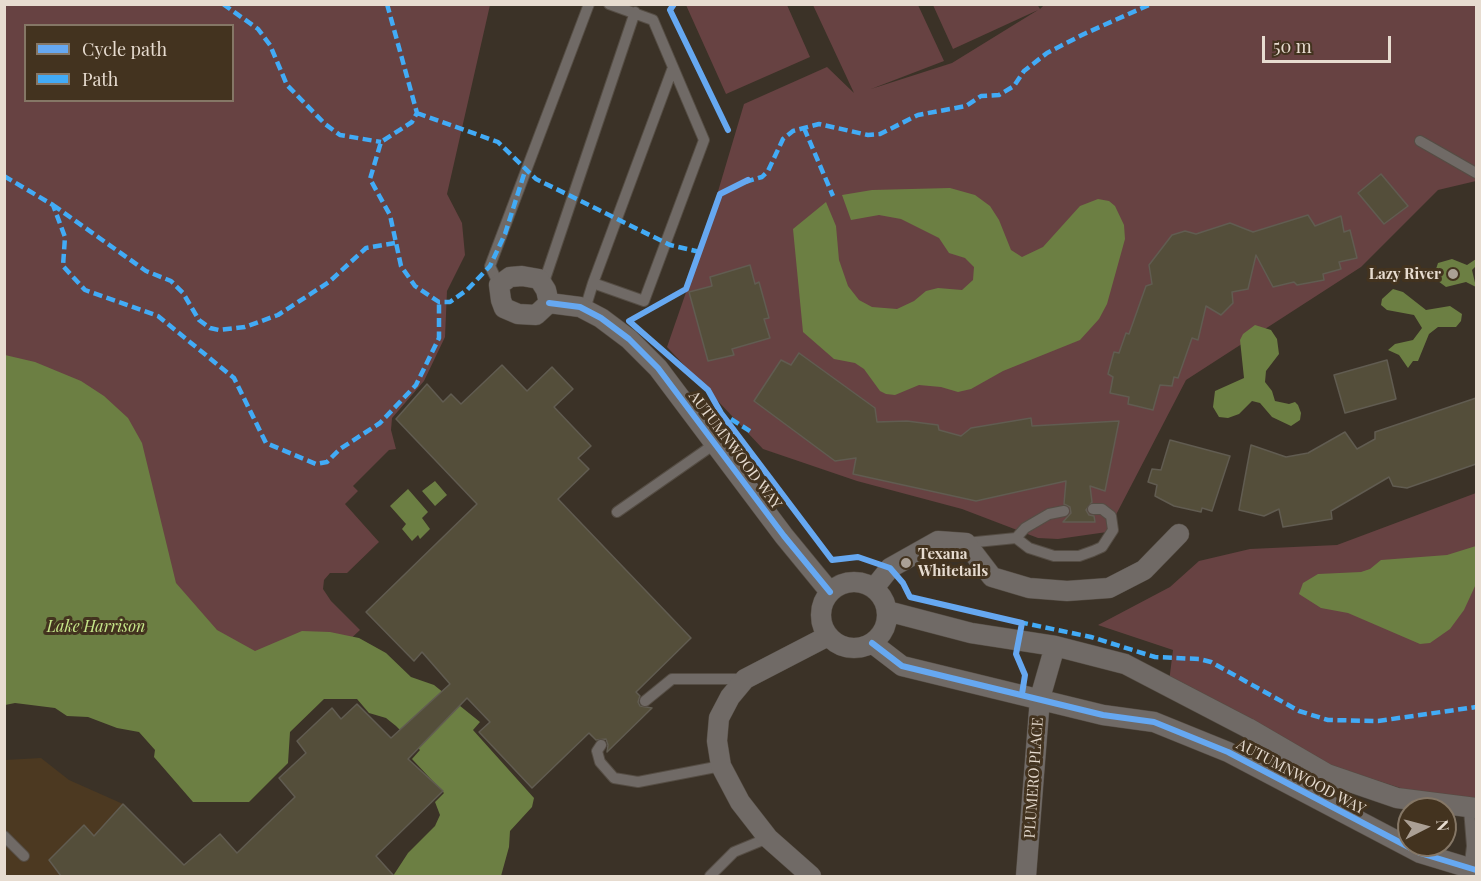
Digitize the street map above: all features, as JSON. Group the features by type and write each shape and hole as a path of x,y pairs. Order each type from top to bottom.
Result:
{"street":[{"name":"AUTUMNWOOD WAY","path":"499,285 510,277 522,276 539,279 546,294 585,309 629,339 658,368 716,442 784,536 830,592"},
{"path":"499,285 504,308 518,314 536,315 546,294"},
{"path":"874,588 890,568 938,541 966,543 992,577 1029,588 1066,591 1109,588 1144,570 1179,534"},
{"path":"852,582 874,588 884,600 887,611 884,629 872,643 852,649 837,644 828,636 821,613 823,602 830,592 841,584 852,582"},
{"name":"AUTUMNWOOD WAY","path":"887,611 971,633 1055,646 1125,664 1248,728 1326,774 1397,798 1473,808"},
{"path":"811,876 768,838 740,802 721,766 717,741 719,718 730,697 745,679 828,636"},
{"name":"AUTUMNWOOD WAY","path":"872,643 902,666 1164,727 1228,752 1420,854 1471,872"},
{"name":"PLUMERO PLACE","path":"1026,876 1040,698 1055,646"}],"lane":[{"path":"499,285 490,266 589,4"},
{"path":"593,283 644,301 704,141 672,70 653,20 609,4"},
{"path":"546,294 635,12"},
{"path":"585,309 672,70"},
{"path":"1420,141 1476,173"},
{"path":"617,512 716,442"},
{"path":"1016,538 1029,548 1054,556 1079,556 1093,551 1102,547 1113,530 1111,516 1102,509 1093,509"},
{"path":"966,543 1016,538 1025,528 1049,514 1064,511"},
{"path":"645,701 672,679 745,679"},
{"path":"601,745 597,751 600,762 614,778 639,782 721,766"},
{"path":"1471,872 1473,808"},
{"path":"4,836 24,856"},
{"path":"710,876 734,852 768,838"}],"shaded area":[{"path":"1037,4 1040,9 1045,4 1476,5 1476,181 1438,190 1361,267 1186,380 1107,532 1058,539 1038,538 962,509 857,481 763,449 667,347 700,252 744,104 827,67 854,93 813,5 918,5 944,61 871,89 952,63 1038,10 953,49 933,5"},
{"path":"4,5 490,5 447,194 462,223 465,255 447,291 445,337 424,381 392,418 391,430 396,449 389,450 353,486 358,491 345,504 379,542 347,573 330,573 324,580 323,589 331,601 360,630 312,675 5,556"},
{"path":"686,5 787,5 810,57 726,94"},
{"path":"1476,493 1476,812 1457,806 1457,797 1429,797 1334,767 1169,682 1173,650 1098,625 1170,587 1199,561 1250,549 1337,545"},
{"path":"41,758 69,780 123,804 184,865 204,847 232,876 5,876 5,760"}],"water":[{"path":"950,188 975,195 990,206 999,220 1011,250 1022,257 1043,247 1080,206 1098,199 1109,201 1115,206 1124,225 1125,239 1107,304 1099,319 1080,340 1003,371 971,389 958,392 941,387 919,385 895,395 886,394 880,391 864,369 855,363 834,359 803,332 793,229 826,202 836,226 839,260 848,286 859,300 872,307 897,309 914,301 926,291 938,288 962,290 973,280 974,267 965,258 949,253 939,238 901,219 879,215 851,220 842,195 872,190"},
{"name":"Lazy River","path":"1452,259 1467,265 1476,259 1476,266 1472,270 1476,287 1466,282 1446,287 1438,281 1435,272 1438,263"},
{"path":"1393,289 1403,292 1426,310 1450,306 1462,314 1461,321 1456,327 1438,327 1429,334 1418,361 1413,361 1408,368 1399,355 1388,350 1395,344 1413,340 1422,328 1414,315 1387,310 1381,305 1382,299"},
{"path":"1255,325 1271,330 1277,339 1279,354 1266,371 1265,382 1272,391 1275,401 1289,404 1295,402 1298,405 1301,413 1300,420 1291,426 1272,417 1260,403 1252,401 1239,414 1228,418 1219,417 1213,407 1215,391 1244,378 1240,340 1243,334"},
{"name":"Lake Harrison","path":"5,355 35,362 81,381 104,396 128,418 142,443 176,583 217,630 255,651 302,631 330,632 359,638 386,653 411,677 434,685 480,722 473,730 534,798 532,807 510,831 509,847 501,876 393,876 408,853 435,826 440,815 435,802 444,793 412,759 420,750 396,726 386,718 369,713 357,699 324,699 290,732 288,763 249,802 193,802 154,757 155,750 139,732 117,728 88,717 67,716 55,708 15,703 5,705"},
{"path":"435,481 447,495 435,506 422,491"},
{"path":"408,489 428,512 422,518 430,529 420,539 418,535 412,541 402,529 406,524 390,506"},
{"path":"1476,546 1476,584 1464,610 1450,629 1430,643 1420,644 1348,613 1321,608 1299,594 1303,583 1318,574 1361,572 1370,569 1381,560 1447,555"}],"building":[{"path":"1381,174 1408,206 1384,224 1358,193"},
{"path":"1308,215 1315,226 1341,216 1344,232 1350,230 1357,258 1339,262 1341,269 1323,274 1324,280 1297,285 1294,282 1273,287 1256,255 1248,289 1232,292 1233,303 1221,315 1206,306 1198,340 1192,338 1178,378 1174,377 1172,386 1160,385 1153,410 1128,404 1129,397 1110,393 1113,377 1108,374 1114,352 1119,353 1126,333 1129,334 1146,286 1152,284 1149,265 1172,235 1185,231 1196,234 1230,223 1253,232"},
{"path":"750,265 755,284 759,282 769,318 764,319 770,338 732,349 734,355 708,361 689,292 712,286 710,277"},
{"path":"799,353 875,408 877,422 907,421 938,425 939,430 961,436 971,428 1031,418 1032,426 1119,421 1105,491 1090,486 1092,502 1086,510 1089,515 1094,516 1095,522 1063,522 1071,513 1070,507 1064,504 1066,481 976,501 853,474 856,458 835,461 754,401 781,360 791,365"},
{"path":"1387,360 1396,399 1345,413 1334,375"},
{"path":"502,365 527,391 552,367 573,389 554,407 591,446 578,458 589,469 558,499 691,638 636,692 640,696 638,702 640,706 652,708 607,752 606,739 596,740 589,733 532,788 479,732 490,722 467,698 408,759 443,791 376,856 394,876 61,876 49,860 84,825 94,836 123,804 184,865 220,834 237,853 295,797 279,778 306,753 297,741 332,708 341,719 357,704 391,738 450,684 422,652 414,661 366,612 477,504 396,419 427,384 443,402 451,394 461,404"},
{"path":"1476,398 1476,464 1407,488 1393,486 1389,477 1331,511 1332,519 1283,527 1279,509 1264,516 1239,510 1251,445 1286,457 1308,453 1345,432 1357,449 1375,439 1375,432"},
{"path":"1170,440 1230,456 1212,511 1202,508 1201,512 1174,506 1155,496 1157,485 1148,482 1152,469 1161,470"}],"marked path":[{"path":"223,4 258,29 270,45 287,85 325,124 340,135 381,142"},
{"path":"387,4 417,113 412,122 381,142 370,179 390,215 401,266 415,286 439,302 450,302 467,290 490,266 505,234 526,168"},
{"path":"745,182 762,177 768,171 783,139 793,131 819,124 868,135 880,134 918,115 966,106 981,96 999,95 1014,86 1024,71 1047,53 1151,4"},
{"path":"417,113 498,142 536,179 670,245 700,252"},
{"path":"804,128 833,196"},
{"path":"4,176 53,205 65,237 63,266 85,290 158,316 234,378 266,443 316,464 327,462 340,449 380,423 416,385 439,338 439,302"},
{"path":"53,205 146,271 171,281 183,293 199,320 210,328 219,330 245,327 278,315 329,282 366,248 395,243"},
{"path":"731,419 753,433"},
{"path":"1019,622 1091,637 1155,657 1199,659 1211,662 1299,711 1328,720 1378,721 1476,707"}],"cycle path":[{"path":"674,4 670,10 728,130"},
{"path":"748,180 720,194 686,289 629,321 708,390 721,413 832,560 858,557 890,568 903,583 910,597 1022,623 1016,654 1025,675 1022,694"},
{"path":"549,303 580,307 601,318 629,339 658,368 784,536 830,592"},
{"path":"872,643 902,666 1103,715 1154,722 1228,752 1420,853 1476,870"}],"place":[{"name":"Lazy River","path":"1453,274"},
{"name":"Texana Whitetails","path":"906,563"}]}
